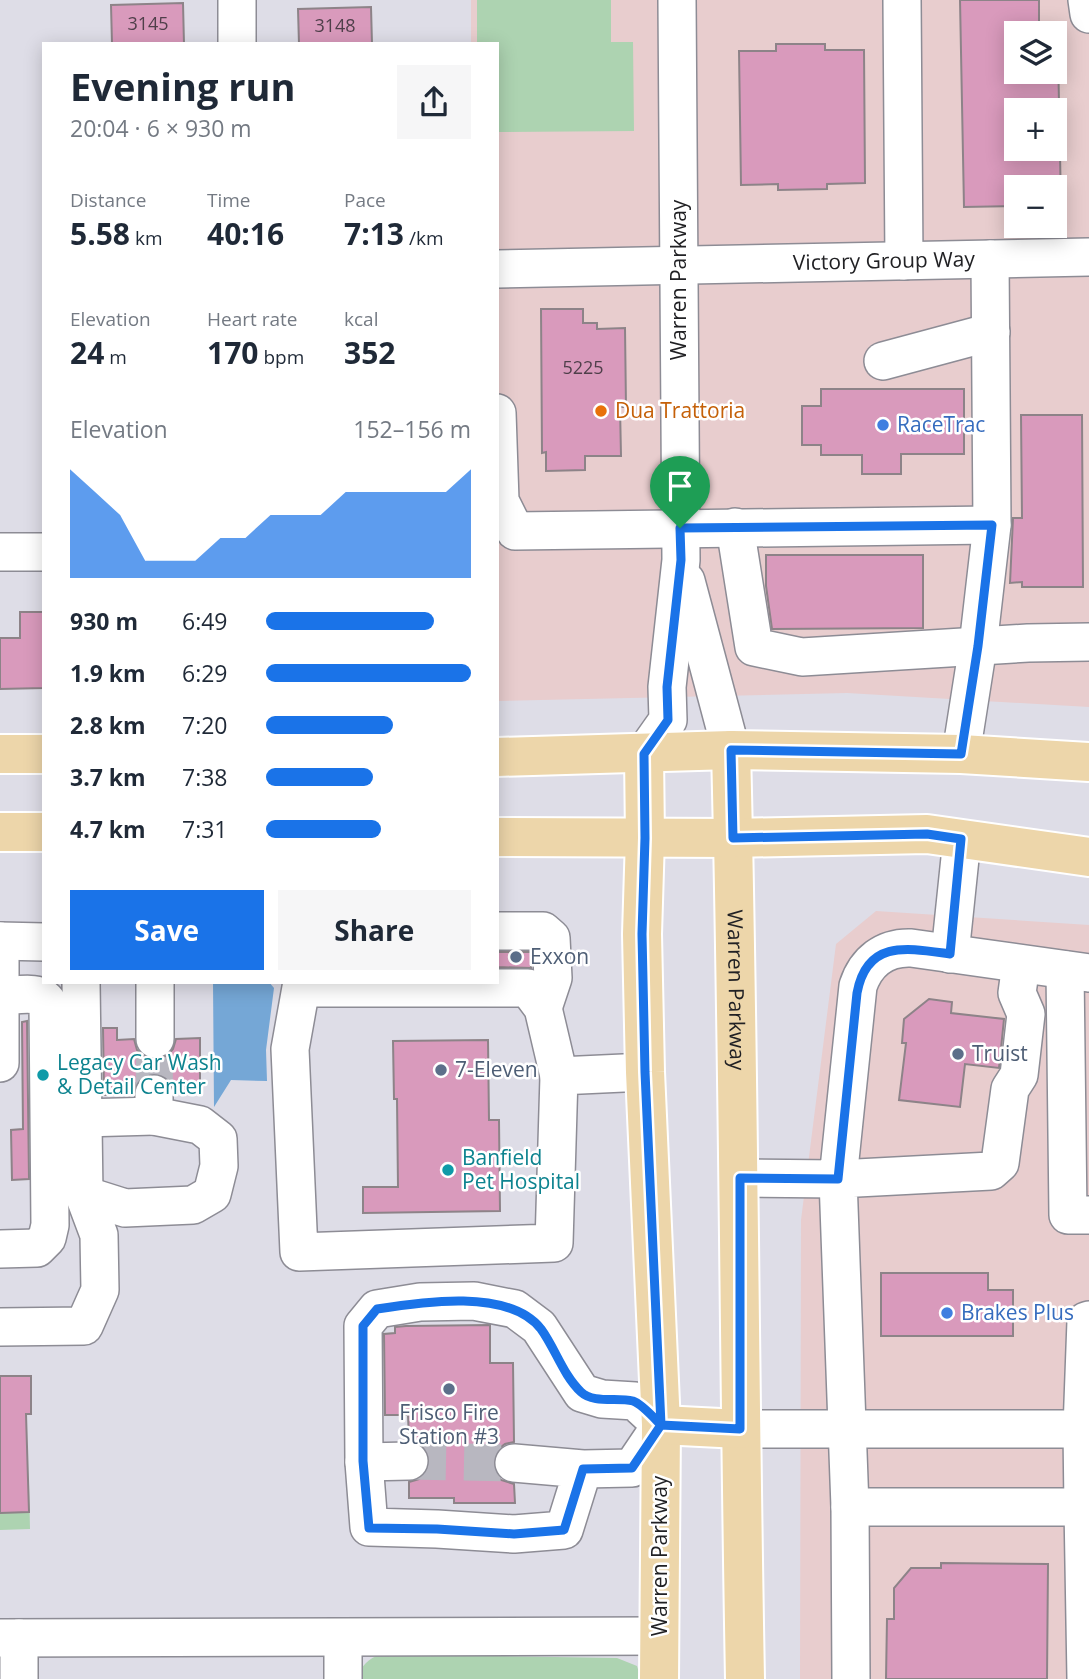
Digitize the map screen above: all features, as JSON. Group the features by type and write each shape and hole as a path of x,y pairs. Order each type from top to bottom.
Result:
{"main road":[{"path":"499,757 731,750 961,754 1089,762"},
{"name":"Warren Parkway","path":"731,750 740,1178 740,1429 745,1679"},
{"path":"0,754 42,754"},
{"name":"Warren Parkway","path":"644,754 642,934 645,1072 661,1425 659,1679"},
{"path":"0,832 42,832"},
{"path":"499,836 733,838 927,834 1089,857"},
{"path":"661,1425 740,1429"}],"street":[{"path":"237,0 237,42"},
{"name":"Warren Parkway","path":"644,754 668,720 667,687 680,544 677,0"},
{"path":"902,0 904,261"},
{"path":"1087,0 1089,13"},
{"name":"Victory Group Way","path":"499,269 1089,257"},
{"path":"961,754 978,646 992,525 990,259"},
{"path":"883,361 990,332"},
{"path":"499,472 500,501 515,531 680,544 735,527 992,525"},
{"path":"735,527 754,647 802,657 1089,642"},
{"name":"Warren Parkway","path":"680,544 731,750"},
{"path":"0,552 42,552"},
{"path":"950,954 961,839"},
{"path":"499,931 543,931 551,938 553,978 543,1008"},
{"path":"0,1063 0,941 42,942"},
{"path":"851,1679 849,1429 838,1179 857,993 864,971 876,958 897,948 1077,972 1068,1215 1089,1215"},
{"path":"740,1178 838,1179 991,1171 997,1168 1000,1163 1010,1089 1019,1075 1026,1014 1017,993 1021,964"},
{"path":"0,1327 84,1326 100,1290 99,1235 85,1195 81,984"},
{"path":"155,984 155,1039"},
{"path":"302,985 528,988 543,1008 559,1076 554,1243 299,1252 290,1049 302,985"},
{"path":"0,1249 37,1248 47,1238 50,1225 48,1003 38,995 1,996"},
{"path":"559,1076 645,1072"},
{"path":"83,1118 154,1105 200,1125 218,1139 219,1166 212,1194 192,1205 125,1208 85,1195"},
{"path":"514,1463 583,1469 632,1468 661,1425 635,1401 602,1399 582,1393 540,1327 515,1309 474,1301 420,1302 377,1309 363,1326 363,1461 369,1528 514,1534 564,1530 583,1469"},
{"path":"1086,1679 1082,1429 1086,1321 1089,1320"},
{"path":"740,1429 1082,1429"},
{"path":"363,1461 409,1461"},
{"path":"850,1507 1083,1507"},
{"path":"19,1679 10,1638 659,1636"},
{"path":"343,1638 343,1679"}],"shaded area":[{"path":"471,0 1089,0 1089,707 847,693 499,701 499,42 471,42"},
{"path":"876,911 1089,925 1089,1679 800,1679 801,1220 836,944"}],"green space":[{"path":"477,0 611,0 611,42 633,42 634,131 499,132 499,42 477,42"},
{"path":"0,1484 29,1484 30,1529 0,1530"},
{"path":"381,1654 617,1658 637,1666 641,1679 358,1679 366,1663"}],"water":[{"path":"213,984 271,984 274,988 266,1050 267,1081 231,1080 214,1107"}],"building":[{"path":"960,0 1039,0 1039,21 1004,21 1004,84 1059,84 1059,98 1004,98 1004,161 1060,161 1060,175 1004,175 1004,206 964,207"},
{"path":"183,3 184,42 112,42 111,5"},
{"path":"371,7 372,42 299,42 298,9"},
{"path":"776,44 825,44 825,50 864,50 865,183 827,184 827,189 778,190 778,184 741,185 739,51 776,51"},
{"path":"541,309 583,309 583,323 597,323 597,329 625,328 626,407 620,407 621,456 585,456 585,470 546,471 546,452 542,453"},
{"name":"RaceTrac","path":"821,389 964,389 964,454 901,454 901,474 862,474 862,455 821,455 821,445 802,445 802,406 821,406"},
{"path":"1021,415 1082,415 1083,587 1022,587 1022,582 1010,583 1013,518 1022,518"},
{"path":"766,555 923,555 923,628 772,629 766,586"},
{"path":"20,612 42,612 42,688 0,689 0,638 20,638"},
{"path":"499,952 531,952 531,968 499,967"},
{"name":"Truist","path":"929,999 952,1002 951,1013 1004,1019 999,1068 965,1064 960,1107 899,1100 906,1043 902,1043 904,1019"},
{"path":"27,1021 29,1179 12,1180 11,1130 23,1129 22,1022"},
{"path":"103,1028 117,1028 117,1040 134,1039 137,1050 154,1060 166,1057 173,1049 176,1039 200,1038 200,1093 175,1093 165,1076 153,1073 136,1083 133,1094 104,1095"},
{"path":"488,1040 489,1120 499,1120 500,1211 363,1213 363,1187 398,1187 393,1041"},
{"name":"Brakes Plus","path":"881,1273 988,1273 988,1290 1013,1290 1013,1336 881,1336"},
{"name":"Frisco Fire Station #3","path":"490,1325 490,1363 513,1363 514,1442 497,1450 493,1462 495,1472 501,1480 514,1484 515,1503 454,1503 454,1498 409,1498 409,1482 419,1479 427,1472 430,1460 427,1450 420,1443 409,1440 408,1415 385,1415 384,1334 395,1333 395,1327 406,1326"},
{"path":"0,1376 31,1376 31,1414 26,1414 29,1512 0,1513"},
{"path":"941,1563 1048,1564 1047,1679 886,1679 887,1619 894,1619 894,1588 911,1568 941,1568"}],"tunnel":[{"path":"154,1094 155,1039"},
{"path":"409,1461 514,1463"}],"place":[{"name":"Dua Trattoria","path":"601,411"},
{"name":"RaceTrac","path":"883,425"},
{"name":"Exxon","path":"516,957"},
{"name":"Truist","path":"958,1054"},
{"name":"7-Eleven","path":"441,1070"},
{"name":"Legacy Car Wash & Detail Center","path":"43,1075"},
{"name":"Banfield Pet Hospital","path":"448,1170"},
{"name":"Brakes Plus","path":"947,1313"},
{"name":"Frisco Fire Station #3","path":"449,1389"}],"route":[{"path":"680,528 681,560 667,687 668,720 644,754 642,934 645,1072 661,1425 635,1401 602,1399 582,1393 540,1327 515,1309 474,1301 420,1302 377,1309 363,1326 363,1461 369,1528 514,1534 564,1530 583,1469 632,1468 661,1425 740,1429 740,1178 838,1179 857,993 864,971 876,958 897,948 950,954 961,839 927,834 733,838 731,750 961,754 978,646 992,525 680,528"}]}
